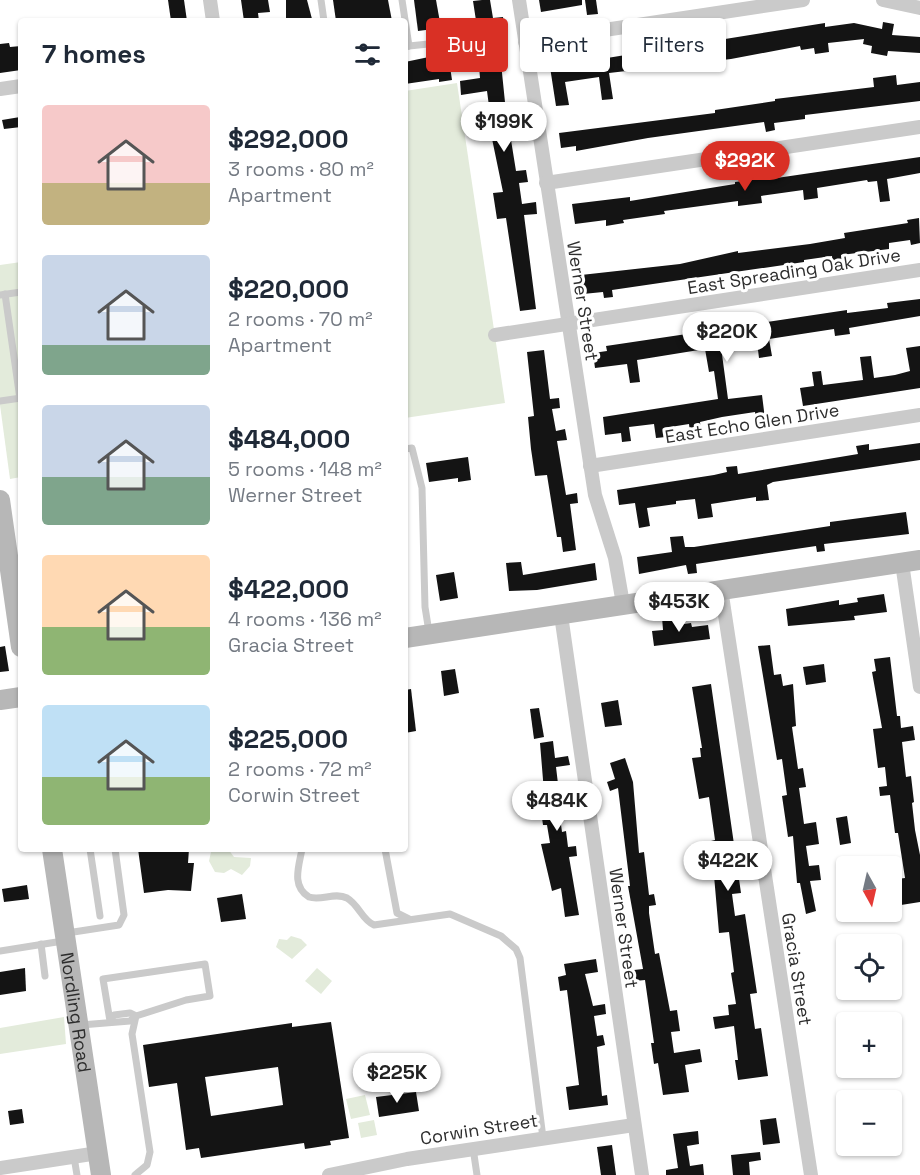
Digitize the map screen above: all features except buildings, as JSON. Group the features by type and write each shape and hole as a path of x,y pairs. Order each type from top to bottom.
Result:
{"street":[{"path":"210,0 213,18"},
{"name":"Werner Street","path":"519,0 522,18"},
{"path":"610,29 803,0"},
{"path":"883,0 920,8"},
{"name":"Werner Street","path":"529,72 590,466 598,509 615,558 623,604"},
{"path":"0,89 18,86"},
{"path":"546,183 920,127"},
{"name":"East Spreading Oak Drive","path":"495,335 920,270"},
{"name":"East Echo Glen Drive","path":"590,466 920,415"},
{"path":"0,500 9,547 18,622"},
{"path":"408,638 911,562 920,687"},
{"name":"Gracia Street","path":"721,590 811,1175"},
{"name":"Werner Street","path":"561,615 642,1175"},
{"path":"0,700 18,697"},
{"name":"Nordling Road","path":"52,852 101,1175"},
{"name":"Corwin Street","path":"329,1175 362,1166 634,1125"},
{"path":"0,1168 98,1153"}],"lane":[{"path":"321,0 324,18"},
{"path":"402,0 404,18"},
{"path":"408,46 426,44"},
{"path":"18,292 2,295 18,382"},
{"path":"0,401 18,398"},
{"path":"408,449 412,448 422,488 425,607 429,635"},
{"path":"90,852 100,916"},
{"path":"0,951 41,944 119,925 124,915 115,852"},
{"path":"302,852 297,882 304,895 313,899 337,896 347,898 367,922 374,925 450,914 501,936 516,949 520,958 543,1138"},
{"path":"386,852 397,913 405,919 411,919"},
{"path":"41,944 45,976"},
{"path":"78,1025 110,1021 114,1015 130,1013 136,1016 186,1000 210,996 205,964 103,979 110,1021"},
{"path":"135,1175 147,1166 150,1152 132,1034 136,1016"},
{"path":"473,1148 477,1175"},
{"path":"74,1157 77,1175"}],"green space":[{"path":"457,83 505,403 408,418 408,91"},
{"path":"18,262 18,478 10,479 0,405 0,265"},
{"path":"211,852 230,852 234,857 251,858 250,866 242,875 231,869 224,873 215,872 209,861"},
{"path":"291,936 301,939 307,945 292,959 276,947 279,939 287,940"},
{"path":"317,968 332,981 321,994 305,981"},
{"path":"64,1017 66,1044 0,1054 0,1028"},
{"path":"365,1095 370,1115 351,1119 346,1099"},
{"path":"374,1120 377,1135 361,1138 358,1123"}]}
